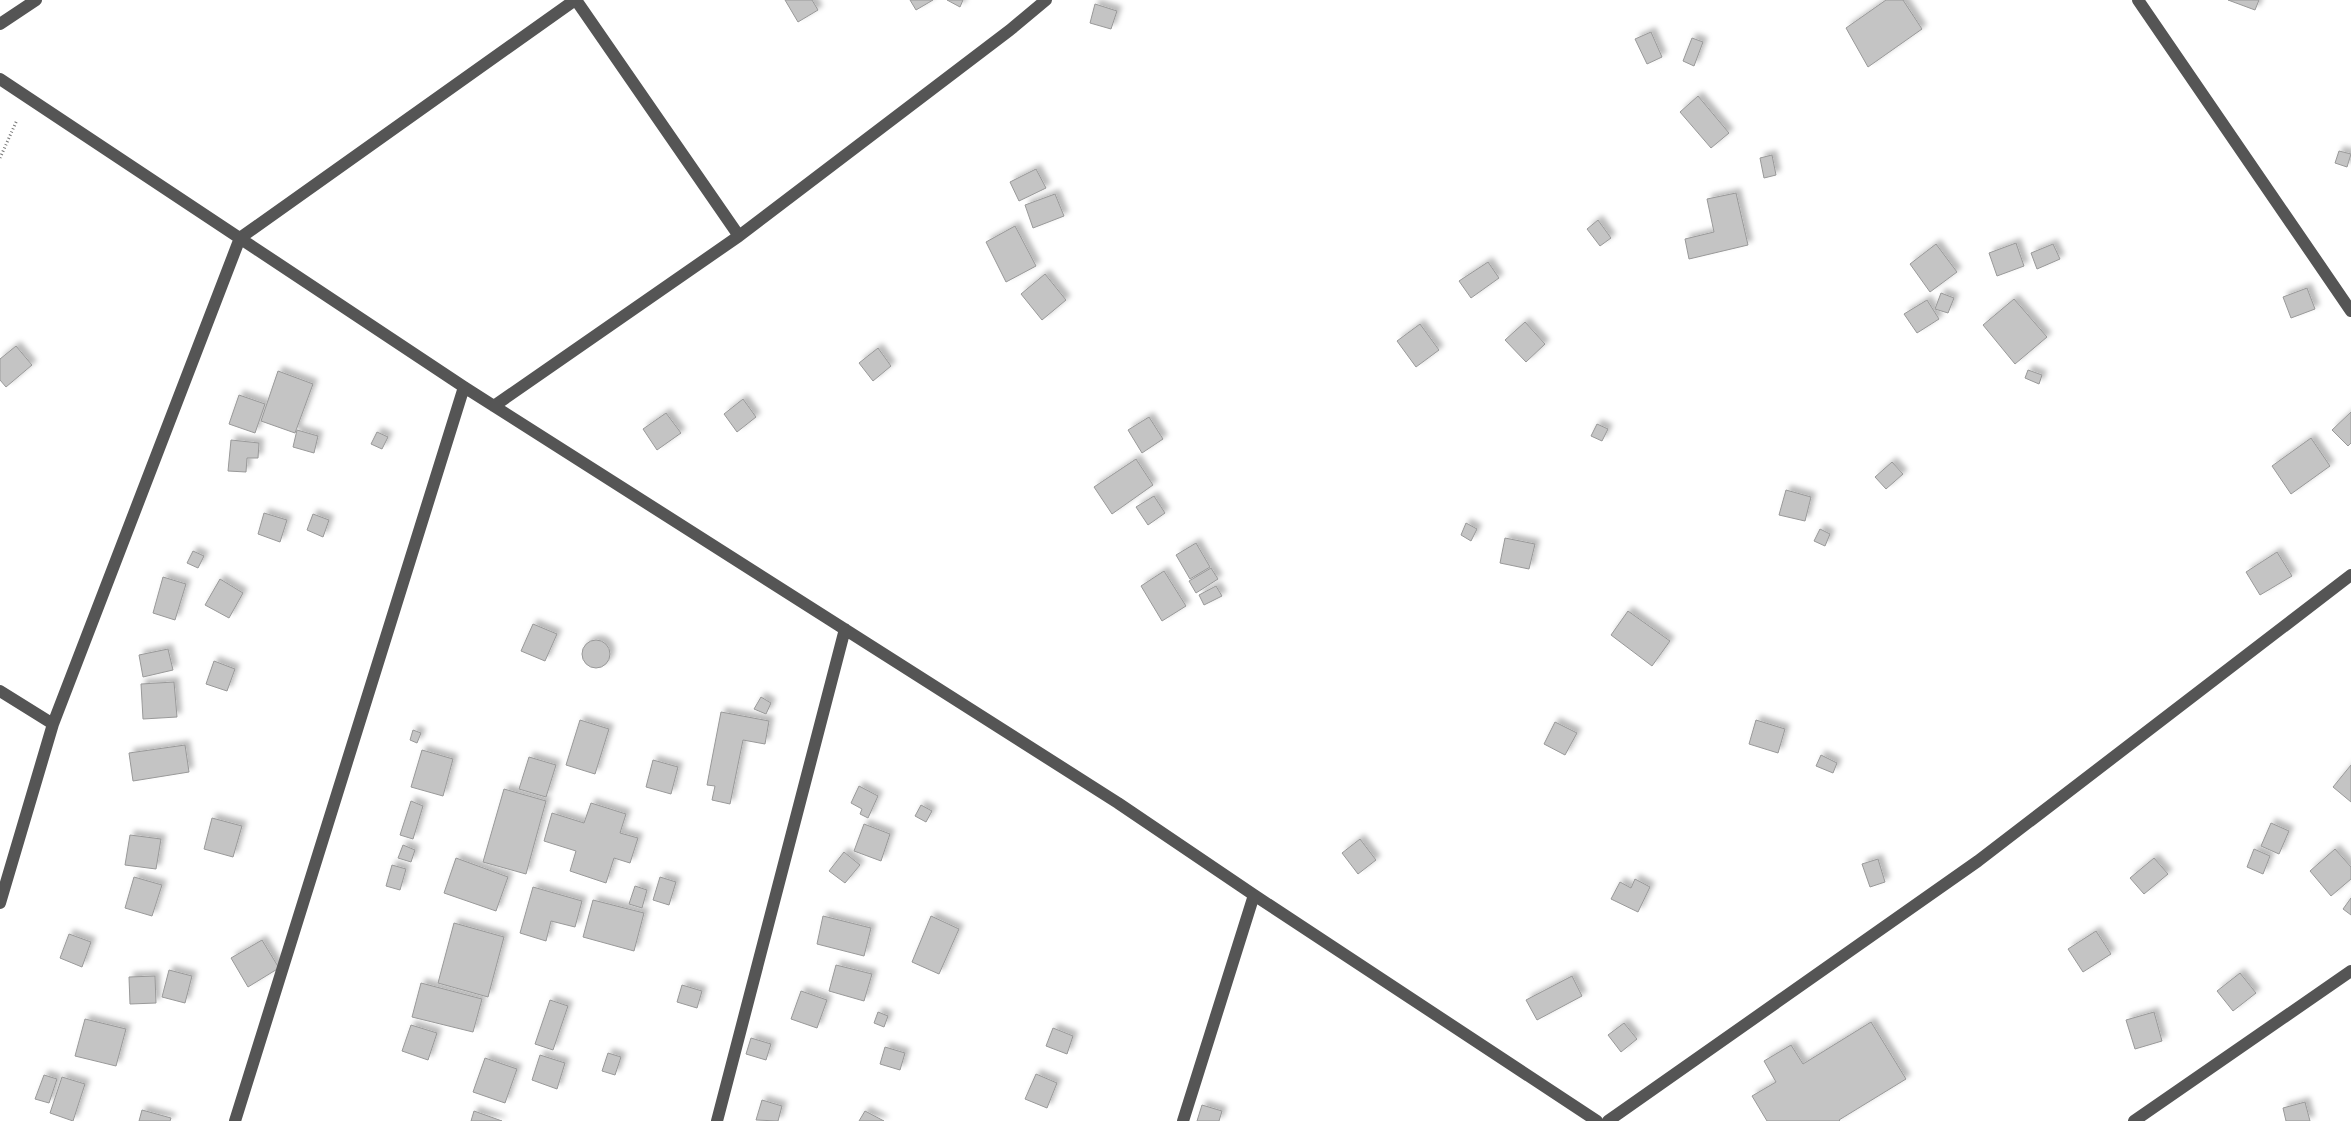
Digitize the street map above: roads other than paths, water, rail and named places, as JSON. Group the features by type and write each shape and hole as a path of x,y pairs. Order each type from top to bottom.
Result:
{"street":[{"path":"0,24 36,0"},
{"path":"0,902 53,724 240,238 575,0 740,236"},
{"path":"494,406 740,236 1010,30 1046,0"},
{"path":"2138,0 2351,310"},
{"path":"0,79 464,387 1118,803 1597,1121"},
{"path":"234,1121 464,387"},
{"path":"1608,1121 1978,861 2351,575"},
{"path":"717,1121 846,629"},
{"path":"0,692 53,724"},
{"path":"1183,1121 1254,895"},
{"path":"2134,1121 2351,971"}]}
